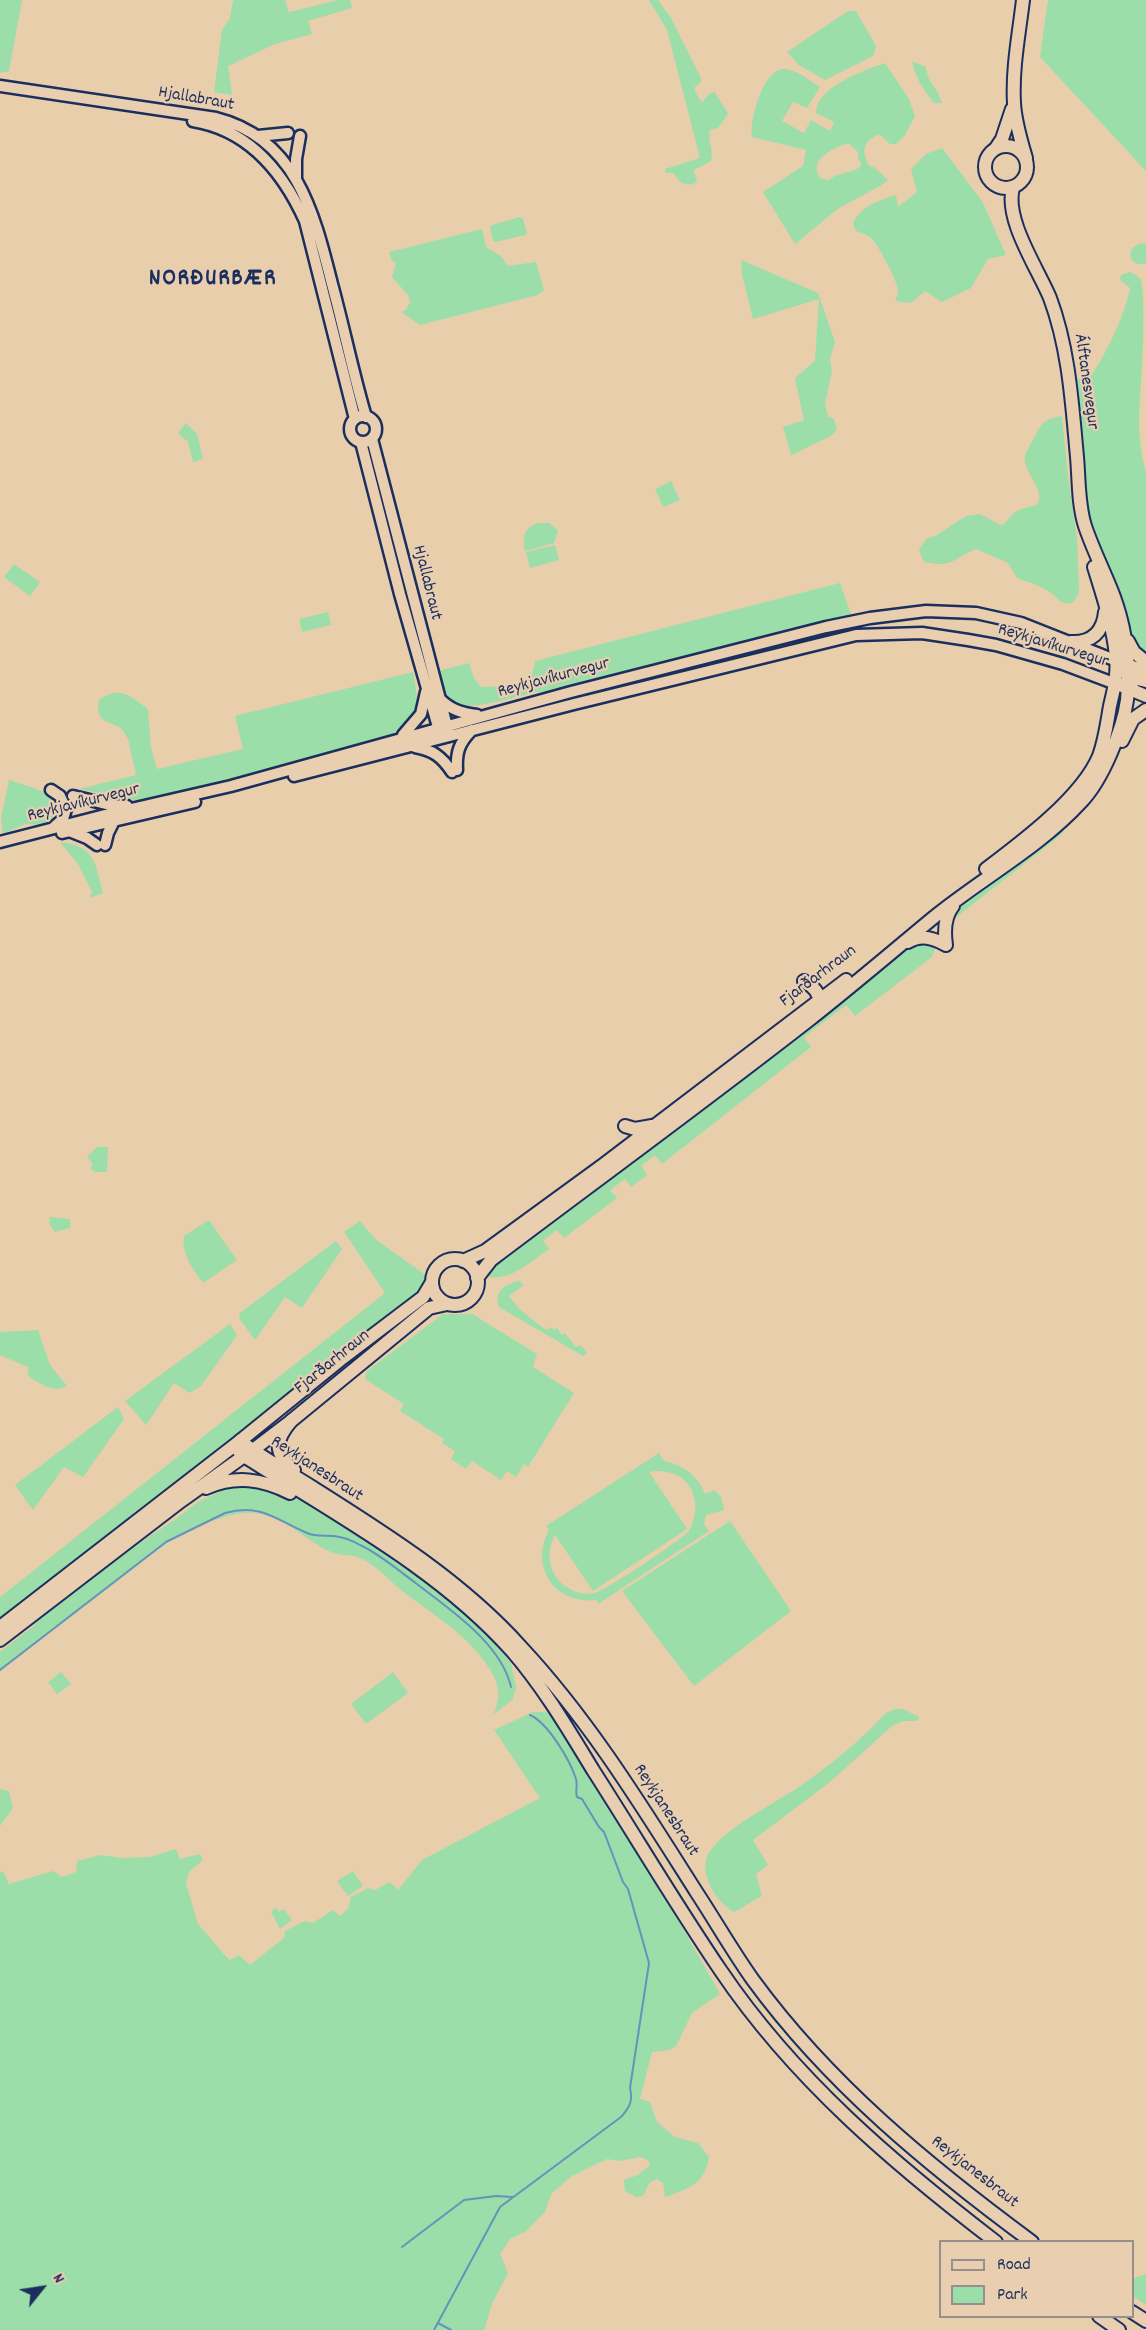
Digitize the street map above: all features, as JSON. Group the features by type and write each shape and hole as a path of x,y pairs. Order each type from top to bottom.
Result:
{"main road":[{"name":"Álftanesvegur","path":"1023,0 1014,70 1014,105 1026,158"},
{"name":"Hjallabraut","path":"0,86 210,116 237,124 258,136 278,155 309,201 320,236 361,418"},
{"name":"Hjallabraut","path":"0,92 199,122 230,132 253,146 270,163 288,187 305,221 361,418"},
{"name":"Álftanesvegur","path":"1014,105 1006,130 996,148 989,154 985,165 988,178 1028,249"},
{"path":"258,136 288,133"},
{"path":"296,179 296,159 300,136"},
{"path":"993,184 1006,189 1012,188 1025,177 1028,165 1022,152 1010,146 996,148"},
{"name":"Álftanesvegur","path":"1012,188 1011,201 1016,222 1050,298 1065,350 1085,526 1084,536 1122,663"},
{"path":"361,418 375,425 375,434 372,438 361,442 352,435 350,430 361,418"},
{"name":"Hjallabraut","path":"372,438 438,697 444,732"},
{"name":"Hjallabraut","path":"361,442 426,689 444,732"},
{"name":"Álftanesvegur","path":"1085,526 1123,627 1122,663"},
{"path":"1071,642 1086,641 1099,632 1103,625 1105,605"},
{"name":"Reykjavíkurvegur","path":"0,848 409,747 483,715 826,627 905,613 951,611 976,613 1021,623 1122,663"},
{"path":"1123,627 1134,652 1146,662"},
{"name":"Reykjavíkurvegur","path":"0,842 264,777 399,738 472,730 848,637 880,633 922,633 996,645 1062,664 1121,687"},
{"path":"1122,663 1146,672"},
{"name":"Fjarðarhraun","path":"477,1278 491,1260 635,1154 806,1022 961,897 1043,837 1082,801 1098,781 1123,717 1122,663"},
{"path":"1121,687 1138,679 1146,681"},
{"path":"1121,687 1146,696"},
{"name":"Fjarðarhraun","path":"463,1261 485,1251 656,1125 1024,838 1076,791 1086,778 1099,755 1121,687"},
{"path":"399,738 411,728 421,714 426,689"},
{"path":"438,697 449,707 460,712 483,715"},
{"path":"1098,781 1109,767 1130,724 1146,710"},
{"path":"409,747 433,751 455,771 457,750 472,730"},
{"path":"51,790 60,796 66,809 63,819 52,829"},
{"path":"73,796 110,805 143,807"},
{"path":"69,832 101,845 114,821"},
{"path":"894,950 918,937 936,939 946,945 947,914 961,897"},
{"path":"804,981 815,989 820,999 817,1008 806,1022"},
{"path":"625,1126 635,1129 656,1125"},
{"path":"452,1260 463,1261 473,1268 477,1278 477,1288 471,1299 460,1305 447,1304 436,1296 432,1282 436,1269 441,1264 452,1260"},
{"name":"Fjarðarhraun","path":"237,1443 423,1297 432,1282"},
{"name":"Fjarðarhraun","path":"249,1453 429,1308 447,1304"},
{"path":"291,1421 280,1435 279,1453 286,1464 315,1489"},
{"path":"0,1627 237,1443"},
{"name":"Reykjanesbraut","path":"237,1443 330,1512 436,1582 488,1625 543,1688 722,1973 780,2048 869,2139 933,2193 995,2240"},
{"name":"Reykjanesbraut","path":"249,1453 315,1489 441,1575 519,1644 584,1723 657,1830 753,1979 801,2039 852,2093 903,2140 982,2205 1031,2240"},
{"name":"Reykjanesbraut","path":"0,1640 181,1501 249,1453"},
{"path":"181,1501 215,1484 251,1480 273,1485 330,1512"},
{"path":"1102,2318 1119,2330"}],"green space":[{"path":"0,0 22,0 9,71 0,73"},
{"path":"233,0 285,0 289,12 338,0 350,0 352,8 308,21 312,34 275,44 228,66 232,95 214,92 222,30 230,18"},
{"path":"649,0 658,0 671,18 701,78 701,82 694,88 697,95 702,102 710,93 715,92 728,114 718,128 710,130 711,161 694,170 697,182 690,185 683,184 674,173 666,173 665,169 700,158 667,30"},
{"path":"1048,0 1146,0 1146,171 1040,57"},
{"path":"848,11 856,11 876,46 873,56 825,80 799,65 787,52"},
{"path":"912,61 926,67 928,77 942,103 934,103 918,78"},
{"path":"885,63 909,99 915,116 905,135 896,144 890,144 879,134 865,147 864,151 869,166 874,167 888,180 839,208 795,244 763,192 803,166 806,150 752,137 753,120 759,97 769,78 776,72 788,69 797,73 820,87 807,108 793,102 782,121 804,133 811,120 830,131 834,122 816,113 818,104 824,95 854,75","holes":["848,143 858,152 858,159 862,165 859,168 829,180 821,179 817,166 829,152"]},
{"path":"942,148 982,201 1006,255 988,259 971,288 942,302 925,291 911,303 895,301 898,293 897,287 884,257 873,240 856,231 853,224 860,213 870,205 896,195 898,207 917,192 911,169 926,154"},
{"path":"520,217 523,219 527,233 525,235 493,241 490,227 492,225"},
{"path":"482,229 486,247 502,257 508,266 536,262 544,290 538,295 420,325 401,312 406,310 410,302 408,295 392,277 396,263 392,261 389,252"},
{"path":"1141,243 1146,244 1146,263 1138,264 1131,259 1131,252 1132,248"},
{"path":"741,260 818,293 835,342 830,359 832,371 825,404 828,416 834,419 837,430 831,436 791,455 783,427 804,420 795,378 815,361 819,299 753,319 742,275"},
{"path":"1130,272 1141,280 1143,304 1139,427 1146,472 1146,658 1131,641 1115,581 1101,551 1082,493 1076,379 1089,378 1108,348 1124,310 1130,288 1120,280 1121,275"},
{"path":"1062,416 1077,538 1079,592 1075,600 1070,604 1061,602 1039,586 1017,578 1008,563 976,549 952,562 934,564 924,562 919,550 926,539 937,535 966,516 980,514 1001,525 1018,511 1037,505 1039,493 1027,468 1025,455 1042,425 1052,418"},
{"path":"186,423 197,434 203,459 193,462 188,442 178,433"},
{"path":"671,481 680,500 663,507 655,489"},
{"path":"538,523 549,523 558,530 554,543 525,551 525,534"},
{"path":"555,545 559,560 530,568 526,552"},
{"path":"14,564 40,582 30,596 4,577"},
{"path":"840,583 851,614 836,621 548,692 537,692 479,705 457,705 445,695 438,671 469,663 474,678 481,687 518,686 532,676 535,661"},
{"path":"328,612 331,625 302,632 299,619"},
{"path":"413,672 417,695 415,711 406,724 387,738 164,799 140,801 79,789 136,775 128,739 121,728 103,719 99,713 99,700 113,693 125,694 148,709 151,747 157,769 243,749 235,716"},
{"path":"9,780 46,793 59,802 63,808 57,821 43,825 25,824 3,834 1,818"},
{"path":"1068,823 1062,834 954,919 949,918 952,911"},
{"path":"60,842 81,847 87,852 95,865 103,893 89,898 92,892 78,864"},
{"path":"914,942 932,945 935,949 932,957 855,1016 846,1005 804,1037 811,1047 662,1164 655,1155 641,1166 647,1175 631,1187 625,1179 610,1190 617,1198 564,1238 557,1230 543,1241 549,1249 527,1265 501,1277 484,1275"},
{"path":"97,1147 108,1147 107,1172 95,1172 91,1169 92,1163 87,1157"},
{"path":"50,1217 70,1219 70,1228 55,1232 49,1223"},
{"path":"209,1220 237,1260 203,1283 186,1255 184,1236"},
{"path":"360,1221 375,1239 423,1273 427,1282 425,1289 0,1621 0,1597 385,1293 344,1232"},
{"path":"336,1241 342,1249 302,1308 285,1297 255,1340 239,1318 240,1313"},
{"path":"519,1281 524,1285 509,1296 520,1310 547,1330 551,1327 554,1330 557,1328 562,1335 565,1333 576,1347 581,1345 587,1353 583,1356 499,1307 498,1297 502,1289"},
{"path":"443,1314 472,1314 537,1354 533,1367 574,1393 528,1467 524,1464 516,1477 507,1471 501,1480 472,1461 466,1469 451,1459 455,1451 442,1443 444,1439 400,1411 404,1404 365,1379 367,1371"},
{"path":"230,1324 237,1335 201,1386 190,1393 174,1383 146,1425 125,1401"},
{"path":"38,1330 50,1365 67,1386 56,1389 46,1387 28,1376 28,1367 0,1355 0,1332"},
{"path":"118,1407 124,1419 83,1477 64,1467 33,1510 15,1485"},
{"path":"659,1453 664,1461 678,1465 689,1472 705,1494 715,1490 721,1497 724,1510 706,1515 704,1524 709,1531 598,1604 596,1600 581,1600 569,1596 558,1590 550,1580 544,1569 542,1557 549,1530 546,1526","holes":["649,1472 669,1472 679,1476 692,1490 695,1509 689,1531 643,1565 595,1593 578,1592 567,1588 558,1580 552,1570 550,1560 550,1550 555,1535 593,1591 687,1529"]},
{"path":"232,1486 257,1486 279,1490 303,1502 402,1564 454,1603 500,1648 511,1664 516,1687 513,1699 493,1715 498,1702 497,1684 479,1654 459,1634 375,1567 363,1559 331,1552 277,1519 254,1513 223,1517 172,1539 0,1671 0,1652 35,1625 33,1622 109,1563 198,1502"},
{"path":"730,1521 791,1611 694,1686 622,1591"},
{"path":"61,1672 71,1684 57,1694 48,1682"},
{"path":"393,1672 408,1693 366,1724 351,1704"},
{"path":"895,1709 903,1709 919,1717 917,1721 903,1721 892,1726 830,1782 753,1840 768,1865 756,1874 762,1896 734,1912 727,1908 715,1894 707,1876 705,1867 710,1851 741,1823 795,1789 838,1758 886,1713"},
{"path":"533,1712 546,1712 558,1720 660,1888 720,1994 692,2013 676,2046 669,2050 652,2052 640,2099 650,2102 657,2122 675,2137 698,2143 709,2157 704,2174 699,2180 689,2188 665,2197 663,2183 657,2179 650,2182 643,2196 636,2197 625,2191 624,2180 638,2175 650,2165 648,2160 640,2157 620,2161 607,2159 572,2176 551,2194 545,2212 525,2232 510,2239 500,2254 508,2273 492,2304 484,2330 0,2330 0,1872 3,1871 9,1884 53,1871 62,1877 76,1872 77,1861 100,1855 122,1858 150,1857 176,1849 180,1859 200,1854 203,1860 189,1872 186,1883 198,1924 229,1960 239,1955 250,1965 284,1938 285,1931 305,1921 313,1923 333,1910 340,1916 348,1909 351,1897 368,1888 375,1890 390,1882 398,1890 422,1860 540,1798 494,1730"},
{"path":"0,1789 9,1791 13,1808 0,1826"},
{"path":"353,1871 363,1886 348,1896 337,1881"},
{"path":"276,1908 279,1912 284,1909 292,1920 280,1929 271,1912"},
{"path":"1146,2274 1146,2305 1134,2297 1134,2278"}],"waterway":[{"path":"0,1670 166,1542 225,1513 249,1510 268,1514 310,1534 347,1539 382,1558 473,1629 497,1656 511,1687"},
{"path":"434,2330 500,2207 621,2117 629,2107 631,2100 630,2088 649,1963 628,1889 623,1882 604,1832 582,1799 577,1797 576,1779 558,1743 544,1726 530,1715"},
{"path":"402,2247 464,2200 496,2196 512,2197"},
{"path":"438,2323 451,2330"}],"district":[{"name":"NORÐURBÆR","path":"213,281"}]}
